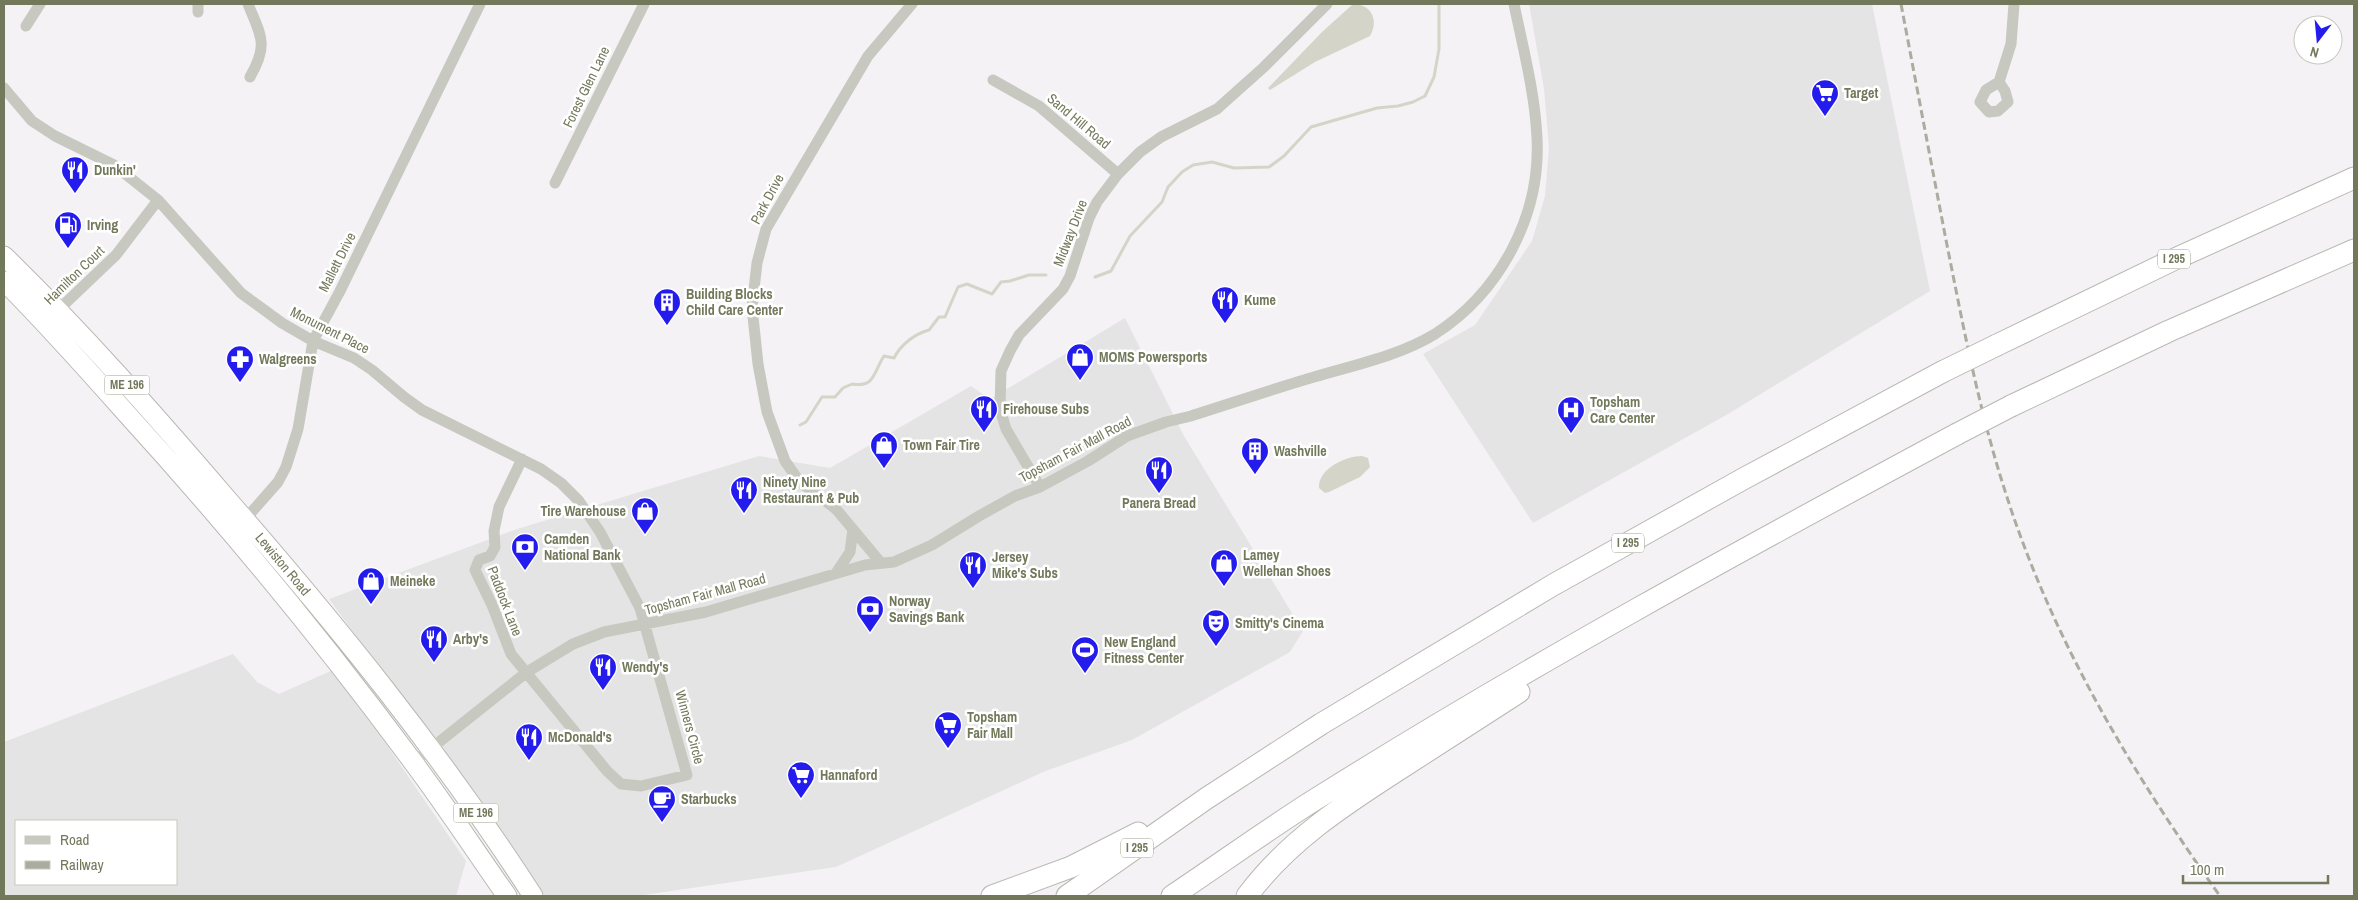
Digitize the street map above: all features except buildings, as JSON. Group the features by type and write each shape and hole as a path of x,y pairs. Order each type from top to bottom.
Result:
{"highway":[{"name":"I 295","path":"1067,896 1207,798 1321,724 1553,585 1742,479 1942,372 2177,258 2354,178"},
{"path":"1172,896 1322,795 1475,702 1718,563 2011,406 2168,331 2354,250"},
{"name":"Lewiston Road","path":"4,256 171,460 239,526 384,689 430,749 533,896"},
{"name":"Lewiston Road","path":"4,281 52,316"},
{"name":"Lewiston Road","path":"239,526 331,653 414,762 507,896"},
{"path":"1247,896 1271,867 1315,826 1616,631 1622,618"},
{"path":"992,896 1084,861 1132,837 1177,810 1207,798"}],"street":[{"path":"26,26 40,4"},
{"path":"248,4 263,44 258,63 250,77"},
{"name":"Mallett Drive","path":"239,526 278,482 291,453 299,424 314,341 480,4"},
{"name":"Forest Glen Lane","path":"556,183 644,4"},
{"name":"Park Drive","path":"881,563 836,509 799,481 788,468 780,452 768,412 758,364 752,307 757,263 770,222 868,56 912,4"},
{"name":"Midway Drive","path":"1040,487 1006,429 1000,409 1001,371 1019,335 1063,289 1070,276 1089,218 1118,174 1140,152 1161,137 1217,109 1264,67 1327,4"},
{"name":"Topsham Fair Mall Road","path":"414,762 527,672 573,644 604,632 706,612 836,573 894,562 932,545 1016,496 1040,487 1088,461 1127,436 1166,422 1192,416 1391,354 1434,334 1468,309 1491,283 1515,245 1528,211 1536,169 1538,138 1514,4"},
{"path":"1999,82 2011,44 2014,4"},
{"name":"Sand Hill Road","path":"993,80 1039,106 1118,174"},
{"name":"Monument Place","path":"4,88 22,112 37,125 114,165 158,200 241,294 282,324 314,341 354,358 367,366 404,398 436,418 522,459 560,483 579,501 600,532 640,608 646,625"},
{"name":"Hamilton Court","path":"52,316 116,255 158,200"},
{"name":"Paddock Lane","path":"522,459 499,507 494,531 495,547 490,556 479,560 475,570 492,605 505,644 527,672"},
{"path":"836,573 850,552 853,529"},
{"name":"Winners Circle","path":"527,672 607,771 621,784 641,786 687,775 646,625"}],"shaded area":[{"path":"1353,4 1365,7 1372,14 1374,25 1370,36 1315,62 1270,90 1268,88 1322,32"},
{"path":"1529,4 1872,4 1930,291 1728,414 1533,523 1423,354 1475,325 1532,241 1545,196 1549,148 1544,89"},
{"name":"Topsham Fair Mall","path":"1125,318 1184,436 1303,631 1290,652 1132,740 1043,772 836,867 637,896 545,896 329,599 517,529 759,456 830,468 971,386 990,399"},
{"path":"1362,456 1368,458 1370,467 1360,477 1329,492 1325,493 1319,488 1323,475 1334,465 1348,458"},
{"path":"233,654 257,682 279,694 335,669 466,861 456,896 4,896 4,742"}],"waterway":[{"path":"1095,277 1111,271 1130,236 1162,202 1168,187 1182,172 1193,165 1212,162 1234,168 1269,167 1284,156 1311,127 1377,108 1413,102 1425,96 1434,77 1439,49 1439,4"},
{"path":"800,425 806,422 822,397 835,397 843,388 852,384 865,384 872,378 884,356 894,358 900,348 909,340 929,330 939,317 945,317 958,287 967,284 992,294 1001,282 1029,275 1046,275"}],"railway":[{"path":"1901,4 1972,368 1996,463 2025,548 2046,601 2097,703 2156,802 2220,896"}],"place":[{"name":"Target","path":"1825,117"},
{"name":"Dunkin'","path":"75,194"},
{"name":"Irving","path":"68,249"},
{"name":"Kume","path":"1225,324"},
{"name":"Building Blocks Child Care Center","path":"667,326"},
{"name":"MOMS Powersports","path":"1080,381"},
{"name":"Walgreens","path":"240,383"},
{"name":"Firehouse Subs","path":"984,433"},
{"name":"Topsham Care Center","path":"1571,434"},
{"name":"Town Fair Tire","path":"884,469"},
{"name":"Washville","path":"1255,475"},
{"name":"Panera Bread","path":"1159,494"},
{"name":"Ninety Nine Restaurant & Pub","path":"744,514"},
{"name":"Tire Warehouse","path":"645,535"},
{"name":"Camden National Bank","path":"525,571"},
{"name":"Lamey Wellehan Shoes","path":"1224,587"},
{"name":"Jersey Mike's Subs","path":"973,589"},
{"name":"Meineke","path":"371,605"},
{"name":"Norway Savings Bank","path":"870,633"},
{"name":"Smitty's Cinema","path":"1216,647"},
{"name":"Arby's","path":"434,663"},
{"name":"New England Fitness Center","path":"1085,674"},
{"name":"Wendy's","path":"603,691"},
{"name":"Topsham Fair Mall","path":"948,749"},
{"name":"McDonald's","path":"529,761"},
{"name":"Hannaford","path":"801,799"},
{"name":"Starbucks","path":"662,823"}]}
